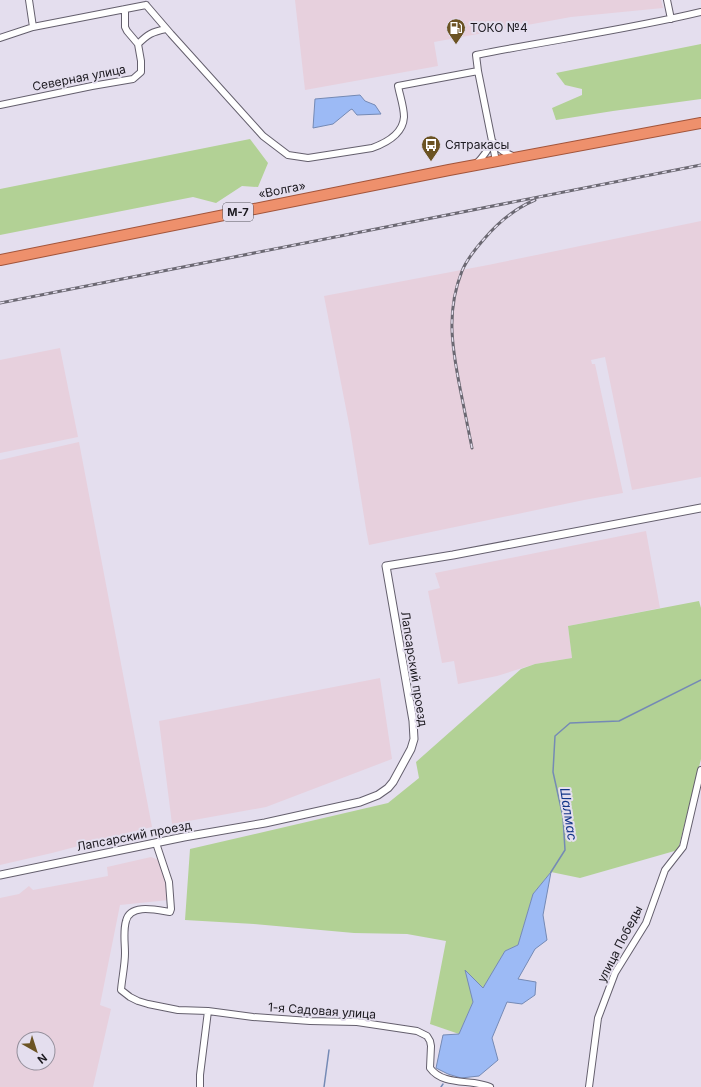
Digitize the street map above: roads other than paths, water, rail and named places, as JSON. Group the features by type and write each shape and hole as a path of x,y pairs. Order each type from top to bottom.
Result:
{"highway":[{"name":"«Волга»","path":"0,260 475,165 701,123"}],"street":[{"path":"29,0 33,27"},
{"path":"667,0 671,19"},
{"path":"0,38 33,27 125,9 146,2 166,29 263,136 288,155 308,158 372,148 390,140 401,127 404,118 398,86 478,71"},
{"name":"Северная улица","path":"0,105 133,79 141,72 141,61 138,44 125,27 125,9"},
{"path":"496,161 476,55 601,33 701,12"},
{"path":"138,44 147,35 166,29"},
{"path":"492,141 498,148 507,154 516,157"},
{"path":"475,165 489,149 492,141"},
{"name":"Лапсарский проезд","path":"0,875 156,843 265,823 360,802 378,795 388,788 393,782 411,749 414,739 413,722 386,566 454,556 701,508"},
{"name":"улица Победы","path":"589,1087 598,1018 615,973 646,923 665,870 683,847 701,770"},
{"name":"1-я Садовая улица","path":"156,843 169,882 171,909 170,912 140,909 134,911 127,917 121,990 134,999 148,1004 178,1010 208,1011 310,1022 357,1022 417,1031 427,1036 430,1041 432,1046 430,1068 435,1073 459,1082 474,1083 490,1087"},
{"path":"200,1087 200,1075 208,1011"}],"water":[{"path":"360,95 365,101 375,105 381,114 357,115 352,109 333,124 313,128 315,99"},
{"path":"551,872 543,915 547,940 535,949 518,979 536,982 535,995 522,1004 507,1002 492,1038 498,1060 479,1076 461,1078 436,1068 443,1035 459,1034 473,1002 465,970 483,988 505,951 518,945 533,894"}],"waterway":[{"name":"Шалмас","path":"551,872 565,850 563,817 553,772 555,736 570,723 619,721 701,680"},
{"path":"324,1087 329,1050"}],"railway":[{"path":"0,303 701,165"},
{"path":"472,448 457,373 453,344 452,315 457,286 466,262 485,238 508,216 535,200"}],"place":[{"name":"ТОКО №4","path":"456,45"},
{"name":"Сятракасы","path":"431,162"}]}
